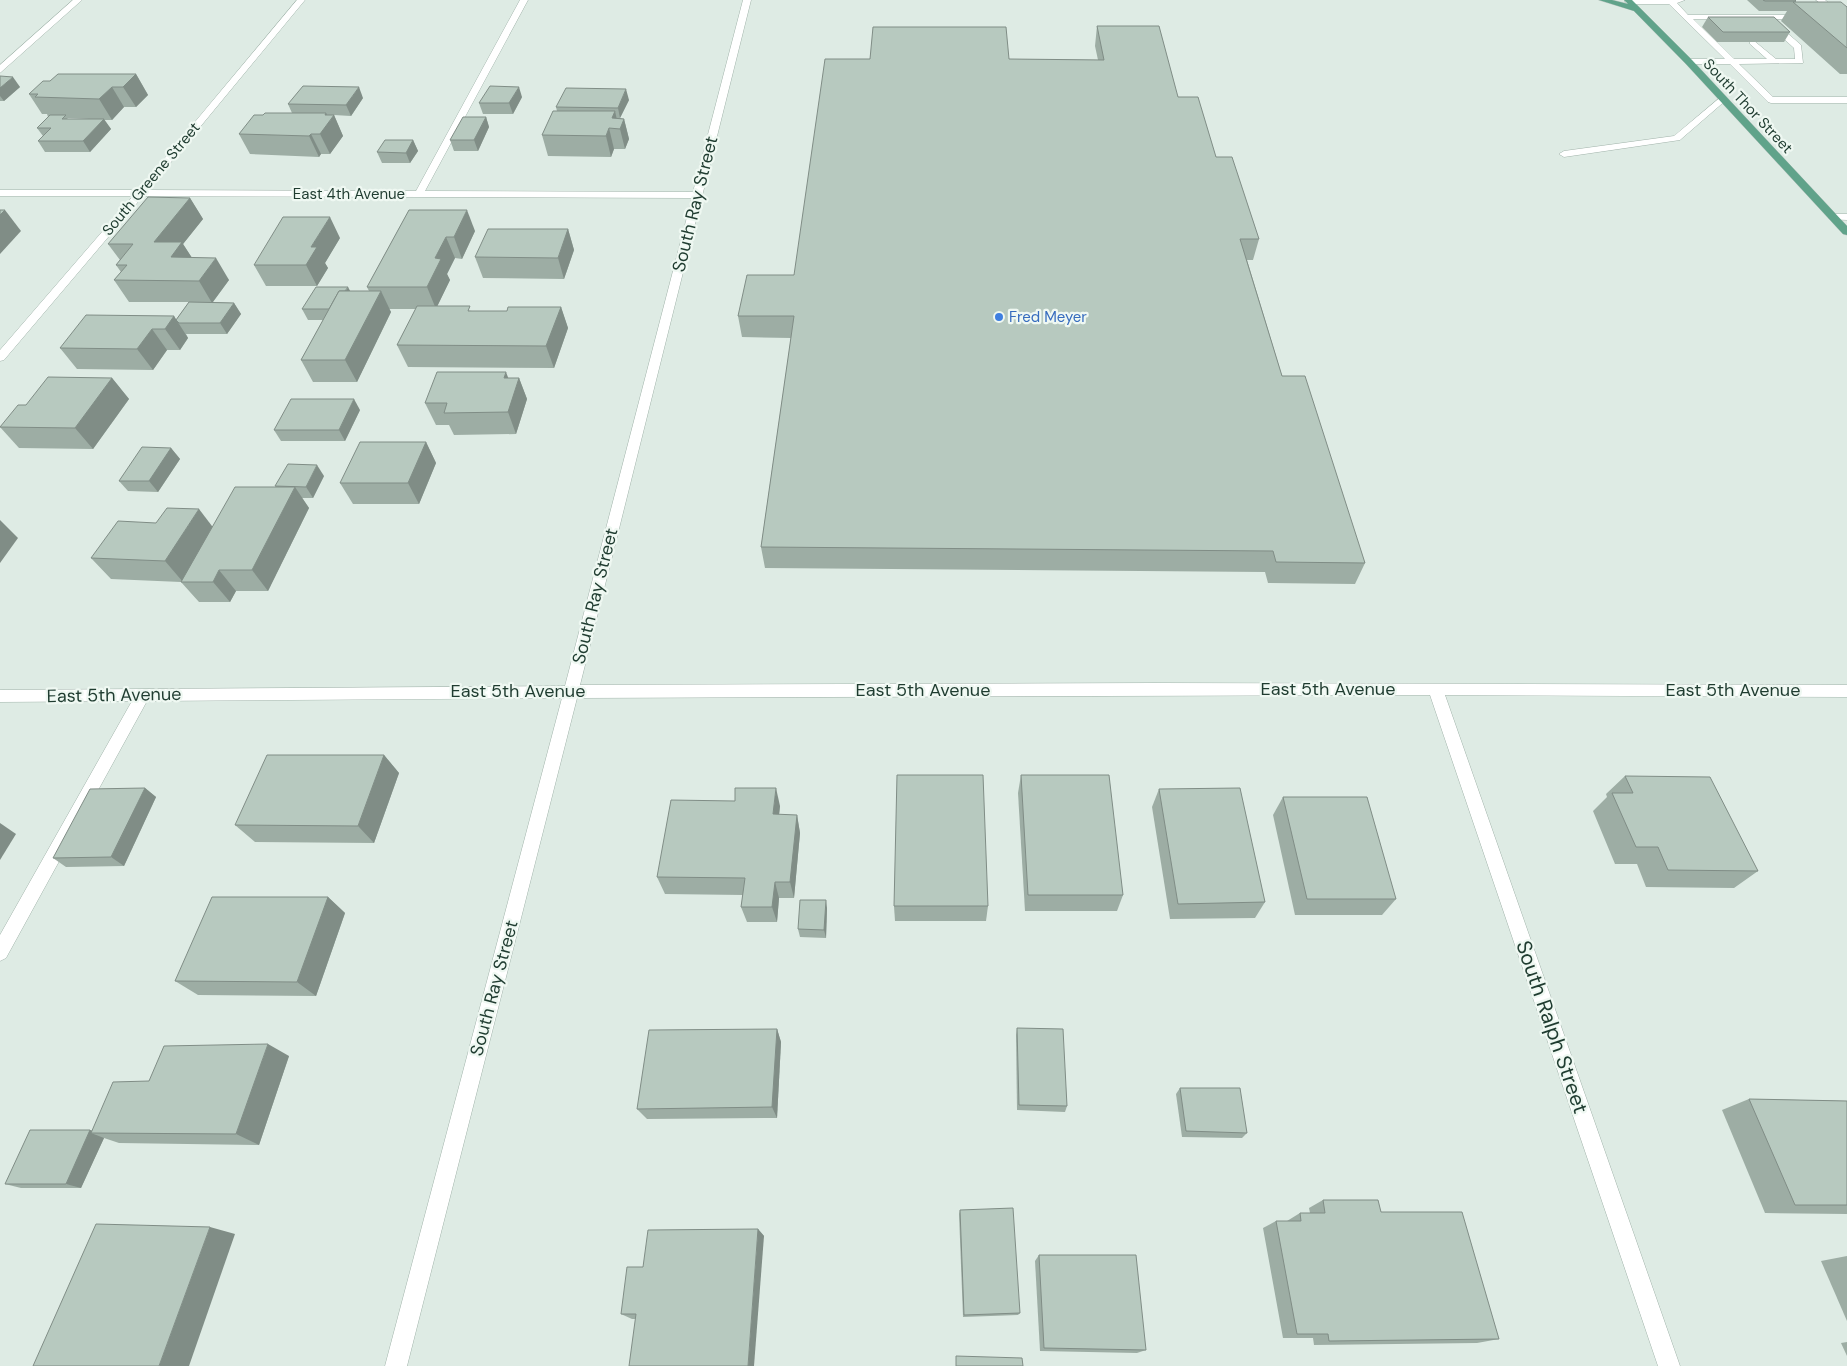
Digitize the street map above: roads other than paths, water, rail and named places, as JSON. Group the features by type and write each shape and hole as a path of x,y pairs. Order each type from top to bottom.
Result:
{"main road":[{"path":"1603,0 1631,3"},
{"name":"South Thor Street","path":"1631,3 1689,62 1847,232"}],"street":[{"path":"0,70 78,0"},
{"name":"South Greene Street","path":"0,356 141,193 300,0"},
{"path":"419,194 524,0"},
{"name":"South Ray Street","path":"396,1366 571,691 747,0"},
{"path":"1631,3 1681,0"},
{"path":"1820,0 1844,19"},
{"path":"1671,2 1730,62 1771,100 1847,100"},
{"path":"1686,17 1812,17"},
{"path":"1726,17 1738,27"},
{"path":"1689,62 1800,61 1798,47 1764,17"},
{"path":"1822,17 1844,19"},
{"path":"1753,42 1774,61"},
{"path":"1564,154 1677,138 1722,99"},
{"name":"East 4th Avenue","path":"0,193 697,195"},
{"path":"1833,217 1847,217"},
{"name":"East 5th Avenue","path":"0,696 571,691 1435,688 1846,693"},
{"name":"South Ralph Street","path":"1435,688 1669,1366"},
{"path":"0,952 143,695"}],"place":[{"name":"Fred Meyer","path":"999,317"}]}
